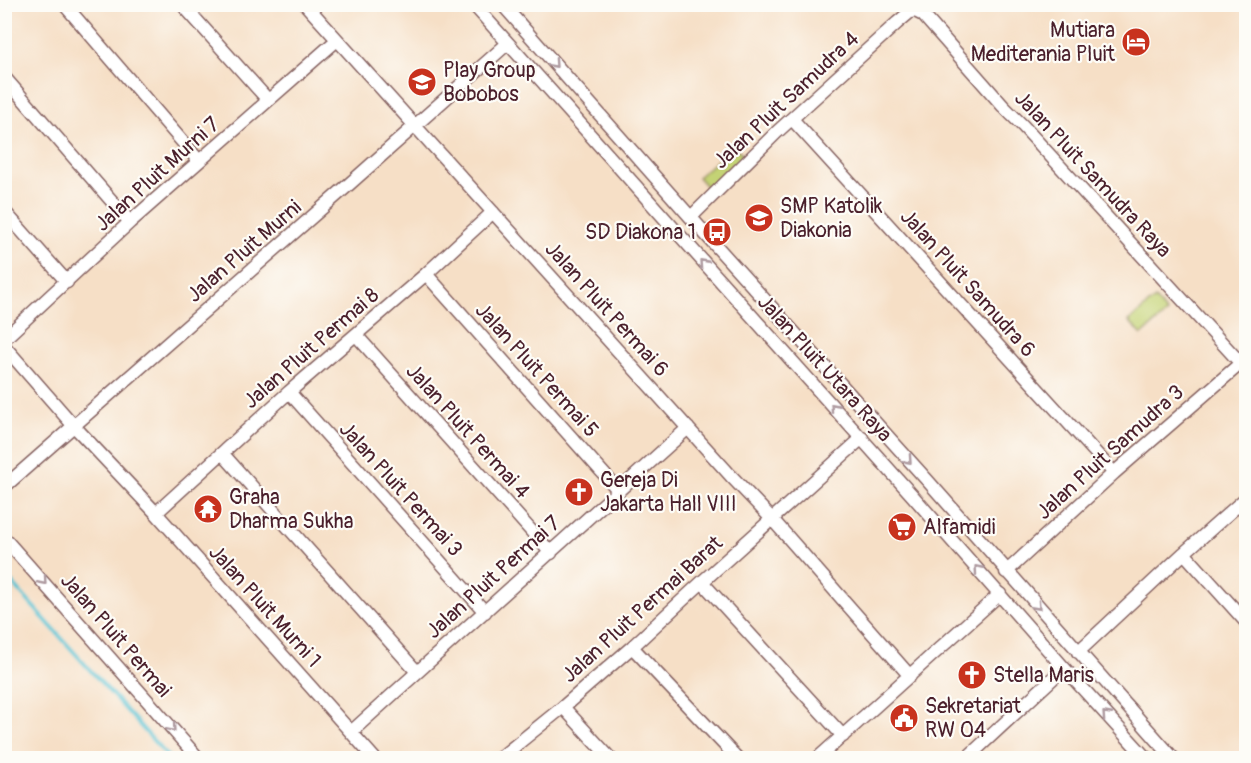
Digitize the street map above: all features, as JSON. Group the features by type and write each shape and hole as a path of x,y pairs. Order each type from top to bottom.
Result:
{"street":[{"path":"64,4 199,161"},
{"path":"182,4 268,100"},
{"name":"Jalan Pluit Permai 6","path":"305,4 772,519 910,676"},
{"name":"Jalan Pluit Utara Raya","path":"474,4 1146,759"},
{"name":"Jalan Pluit Utara Raya","path":"502,4 1173,759"},
{"name":"Jalan Pluit Samudra Raya","path":"910,12 915,11 922,15 1003,106 1244,366"},
{"name":"Jalan Pluit Samudra 4","path":"691,217 792,119 910,12"},
{"name":"Jalan Pluit Murni","path":"4,487 414,126 511,47 530,37"},
{"name":"Jalan Pluit Murni 7","path":"4,339 130,222 337,40"},
{"path":"4,77 130,222"},
{"name":"Jalan Pluit Samudra 6","path":"792,119 1114,473"},
{"path":"4,211 67,282"},
{"name":"Jalan Pluit Permai 8","path":"156,513 493,212"},
{"name":"Jalan Pluit Permai 5","path":"426,274 619,491"},
{"name":"Jalan Pluit Permai 4","path":"356,335 550,553"},
{"name":"Jalan Pluit Murni 1","path":"4,346 374,759"},
{"name":"Jalan Pluit Samudra 3","path":"1006,572 1114,473 1244,366"},
{"name":"Jalan Pluit Permai 3","path":"289,392 485,612"},
{"name":"Jalan Pluit Permai 7","path":"351,732 688,428"},
{"name":"Jalan Pluit Permai Barat","path":"500,759 632,647 862,438"},
{"path":"222,453 417,672"},
{"path":"911,494 927,480"},
{"path":"1078,652 1246,498"},
{"name":"Jalan Pluit Permai","path":"4,538 198,759"},
{"path":"1184,553 1246,622"},
{"path":"702,582 843,736"},
{"path":"818,759 1000,594"},
{"path":"632,647 737,759"},
{"path":"970,757 1064,668"},
{"path":"563,707 610,759"}],"green space":[{"path":"734,145 748,161 712,193 698,177"},
{"path":"1155,299 1167,313 1142,335 1129,321"}],"waterway":[{"path":"4,574 169,758"}],"place":[{"name":"Mutiara Mediterania Pluit","path":"1136,42"},
{"name":"Play Group Bobobos","path":"422,82"},
{"name":"SMP Katolik Diakonia","path":"759,218"},
{"name":"SD Diakona 1","path":"717,232"},
{"name":"Gereja Di Jakarta Hall VIII","path":"579,492"},
{"name":"Graha Dharma Sukha","path":"208,509"},
{"name":"Alfamidi","path":"902,527"},
{"name":"Stella Maris","path":"972,675"},
{"name":"Sekretariat RW 04","path":"904,718"}]}
